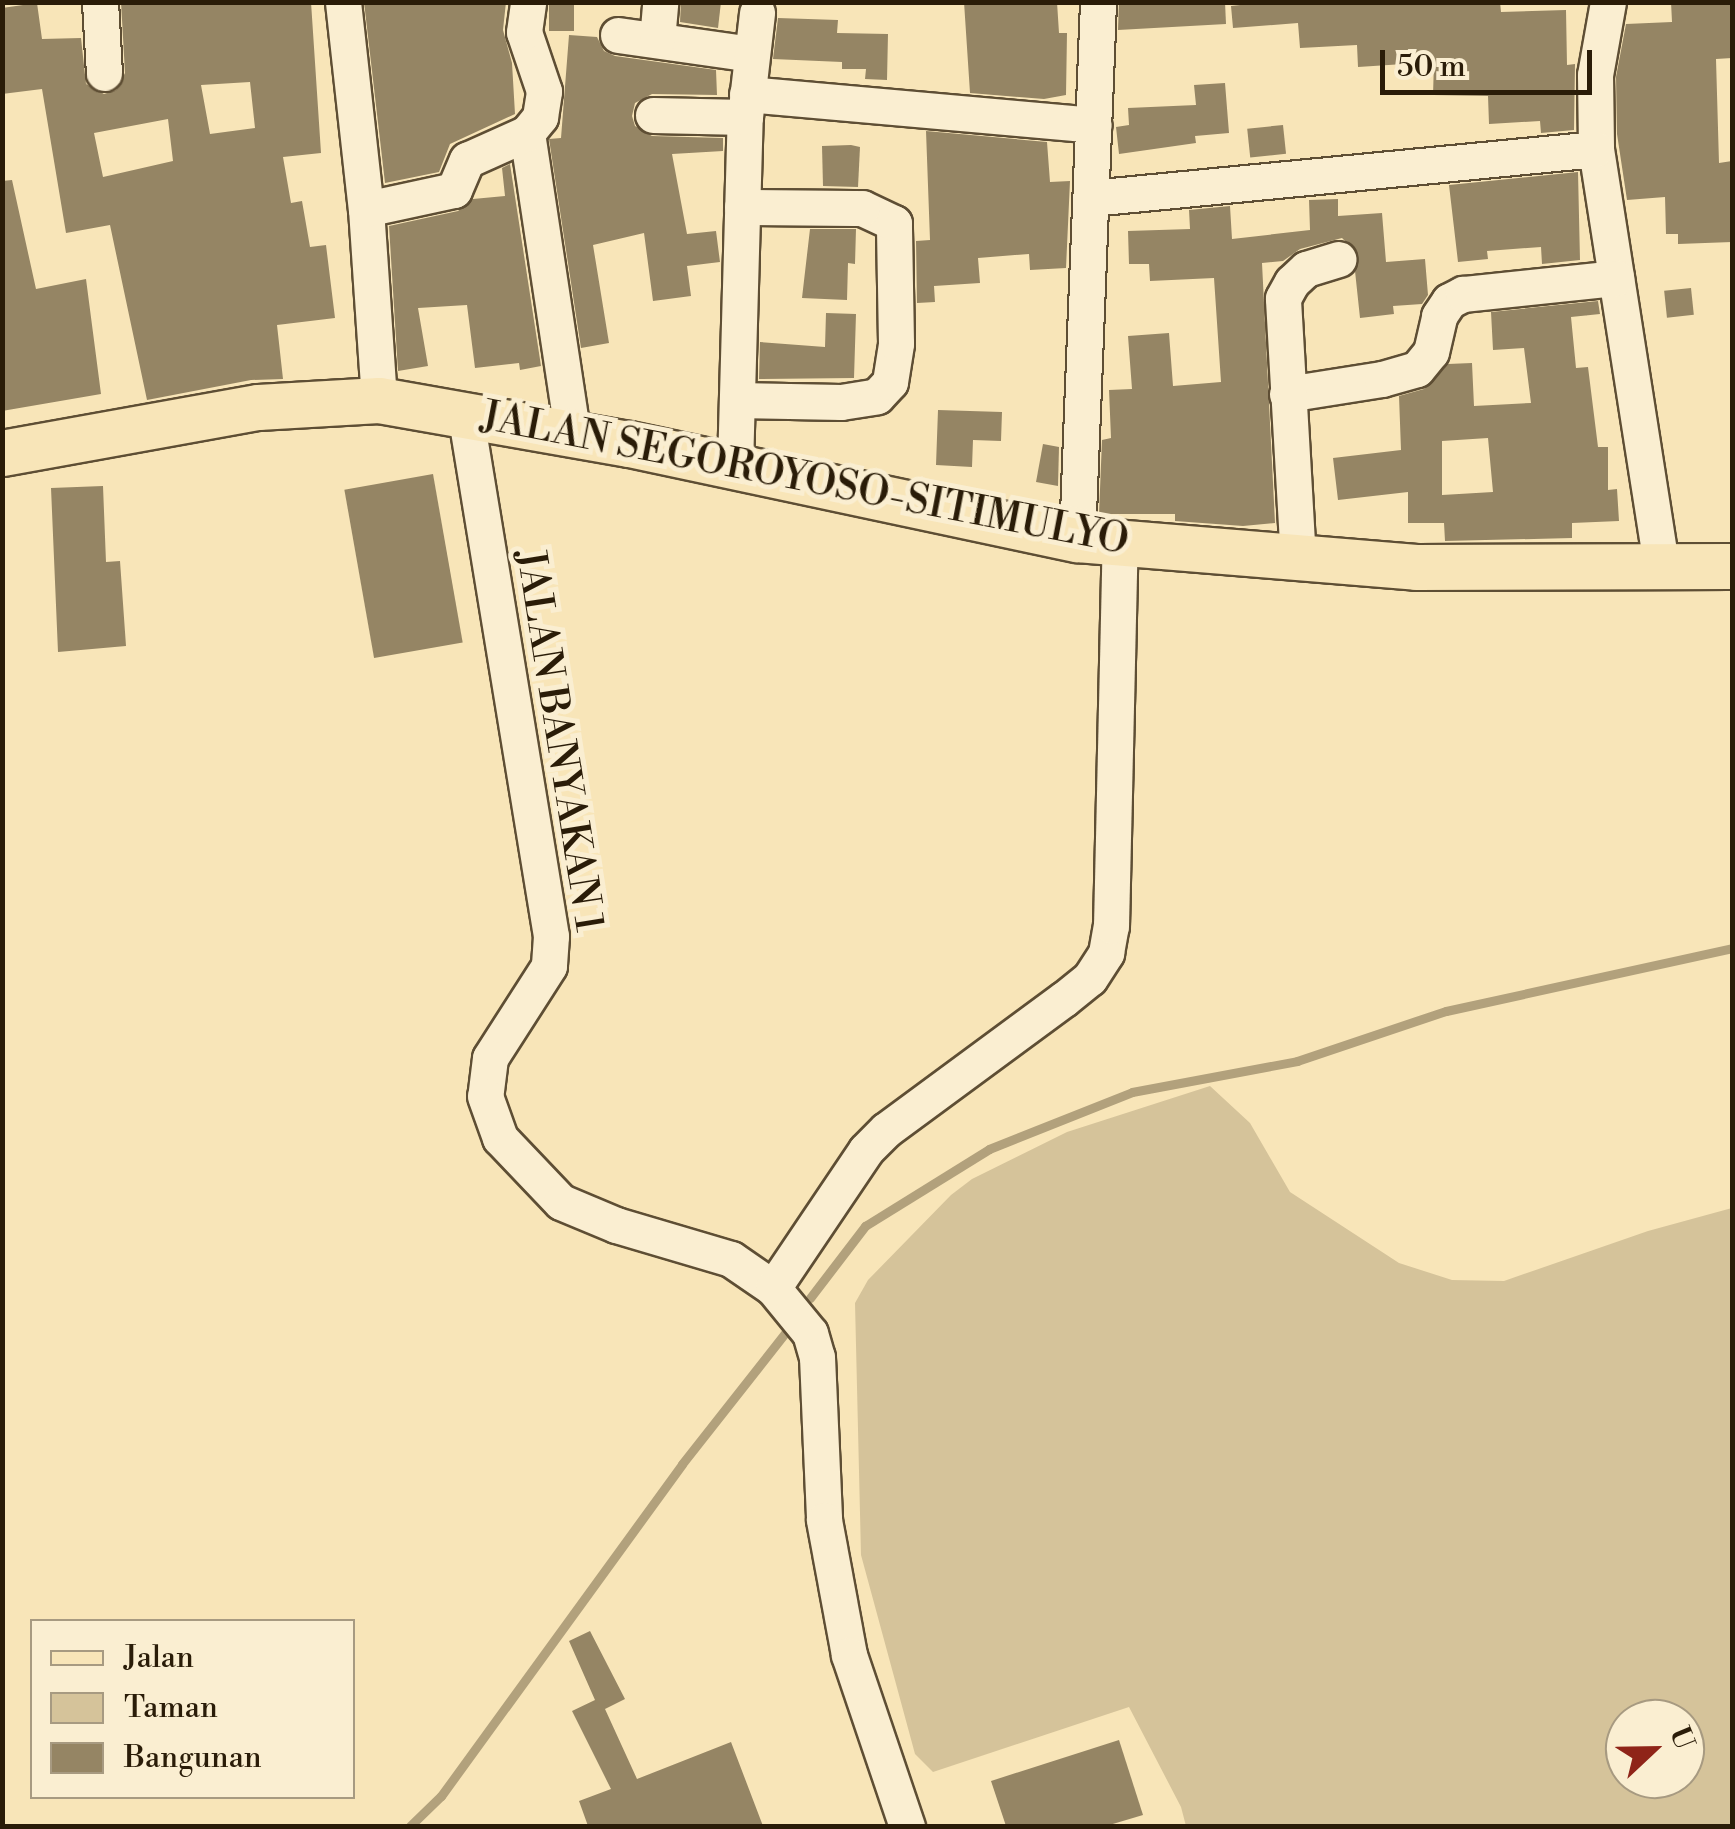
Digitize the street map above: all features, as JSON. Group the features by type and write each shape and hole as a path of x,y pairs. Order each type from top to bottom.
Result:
{"main road":[{"name":"JALAN SEGOROYOSO-SITIMULYO","path":"2,453 242,410 328,400 379,400 572,432 1099,541 1416,567 1732,566"}],"street":[{"path":"100,2 104,73"},
{"path":"343,2 366,209 379,400"},
{"path":"366,209 454,190 467,160 528,133 540,116 544,91 524,32 528,2"},
{"path":"657,40 660,2"},
{"path":"774,1288 876,1140 1090,978 1106,953 1111,926 1091,198 1098,2"},
{"path":"1608,2 1595,75 1596,150 1661,564"},
{"path":"735,466 746,106 756,13"},
{"path":"618,35 752,54"},
{"path":"654,115 746,106 1094,124"},
{"path":"528,133 572,432"},
{"path":"1091,198 1596,150"},
{"path":"737,400 841,402 877,396 890,382 896,343 894,223 862,208 742,207"},
{"path":"1298,560 1283,298 1306,269 1338,259"},
{"path":"1287,394 1382,379 1417,368 1430,352 1439,316 1449,302 1463,294 1616,278"},
{"name":"JALAN BANYAKAN 1","path":"465,412 551,936 549,966 529,1003 490,1058 485,1096 500,1138 560,1202 616,1225 730,1260 774,1288 810,1333 817,1357 824,1520 849,1655 906,1826"}],"green space":[{"path":"1210,1086 1250,1123 1290,1192 1399,1263 1452,1280 1504,1281 1648,1231 1732,1208 1732,1826 1186,1826 1181,1807 1129,1707 933,1772 915,1754 861,1555 855,1303 868,1280 951,1195 972,1179 1067,1132"}],"building":[{"path":"121,2 311,2 321,153 283,157 291,203 302,201 310,247 326,245 335,318 277,325 283,379 251,380 147,400 110,225 66,233 42,89 2,94 2,8 37,3 42,39 81,38 86,84 104,94 116,90 125,73","holes":["250,82 255,128 210,134 201,85","168,119 173,161 103,177 94,133"]},
{"path":"364,2 506,2 503,30 512,63 515,114 450,144 439,172 385,183"},
{"path":"549,2 574,2 574,31 549,31"},
{"path":"681,2 721,2 718,28 680,22"},
{"path":"964,2 1057,2 1059,33 1067,33 1066,95 1044,99 970,93"},
{"path":"1119,2 1225,2 1226,24 1118,30"},
{"path":"1268,2 1500,2 1501,12 1566,10 1567,65 1575,64 1574,130 1541,133 1540,121 1489,124 1488,96 1433,95 1434,62 1358,67 1357,45 1300,48 1298,23 1233,28 1231,6"},
{"path":"1671,2 1732,2 1732,58 1716,59 1719,163 1732,161 1732,242 1678,244 1678,234 1666,234 1665,197 1627,200 1617,134 1616,77 1626,24 1672,22"},
{"path":"778,18 838,20 837,33 888,34 887,80 865,79 866,69 842,69 842,62 773,59"},
{"path":"569,35 597,37 604,51 615,56 716,70 717,95 652,94 635,103 632,116 635,126 652,136 723,138 723,151 672,154 687,234 716,231 720,262 687,266 691,296 653,301 644,233 593,245 609,343 581,348 549,139 561,138"},
{"path":"1225,83 1229,133 1195,136 1196,143 1119,154 1116,127 1129,125 1128,108 1196,105 1194,85"},
{"path":"1283,125 1286,154 1250,158 1247,129"},
{"path":"926,131 1047,142 1050,182 1070,181 1066,268 1030,270 1029,254 978,258 980,283 934,286 935,302 917,303 916,241 930,240"},
{"path":"822,146 860,147 858,187 823,186"},
{"path":"510,164 541,366 520,370 519,363 475,368 467,305 418,308 428,366 398,371 389,226 458,211 473,199 505,196 502,168"},
{"path":"1578,172 1580,260 1542,264 1541,247 1487,251 1488,259 1458,262 1449,185"},
{"path":"12,180 36,289 86,279 101,394 2,411 2,181"},
{"path":"1338,199 1338,216 1382,213 1386,262 1425,259 1428,295 1422,304 1393,306 1394,314 1360,318 1355,271 1358,254 1342,238 1300,249 1283,261 1262,263 1275,523 1243,526 1175,521 1175,514 1099,514 1102,440 1111,438 1109,390 1132,389 1128,336 1169,333 1173,386 1221,382 1214,278 1150,281 1149,264 1129,264 1128,231 1190,229 1189,210 1230,206 1232,239 1310,230 1309,200"},
{"path":"810,229 856,229 855,264 848,263 847,300 802,298"},
{"path":"1691,288 1694,315 1667,318 1664,291"},
{"path":"1598,301 1600,314 1571,317 1576,368 1588,367 1598,447 1608,447 1608,490 1617,489 1619,521 1572,523 1572,538 1445,541 1444,523 1408,523 1408,492 1338,500 1333,458 1401,450 1399,396 1424,389 1448,364 1472,363 1474,406 1531,403 1524,348 1493,350 1491,312","holes":["1488,438 1493,492 1442,495 1442,441"]},
{"path":"826,313 856,314 854,378 759,379 760,342 825,347"},
{"path":"938,410 1002,412 1001,441 973,440 972,467 936,465"},
{"path":"1043,444 1059,447 1058,486 1036,482"},
{"path":"433,474 463,642 374,658 344,490"},
{"path":"103,486 106,562 120,561 126,646 58,652 51,488"},
{"path":"590,1631 625,1699 605,1709 637,1779 731,1742 763,1826 588,1826 579,1801 611,1789 572,1711 595,1700 569,1641"},
{"path":"1119,1740 1143,1815 1106,1826 1006,1826 991,1781"}],"waterway":[{"path":"810,1298 865,1226 989,1149 1132,1092 1297,1061 1446,1011 1732,948"},
{"path":"410,1826 441,1796 682,1464 785,1333"}]}
